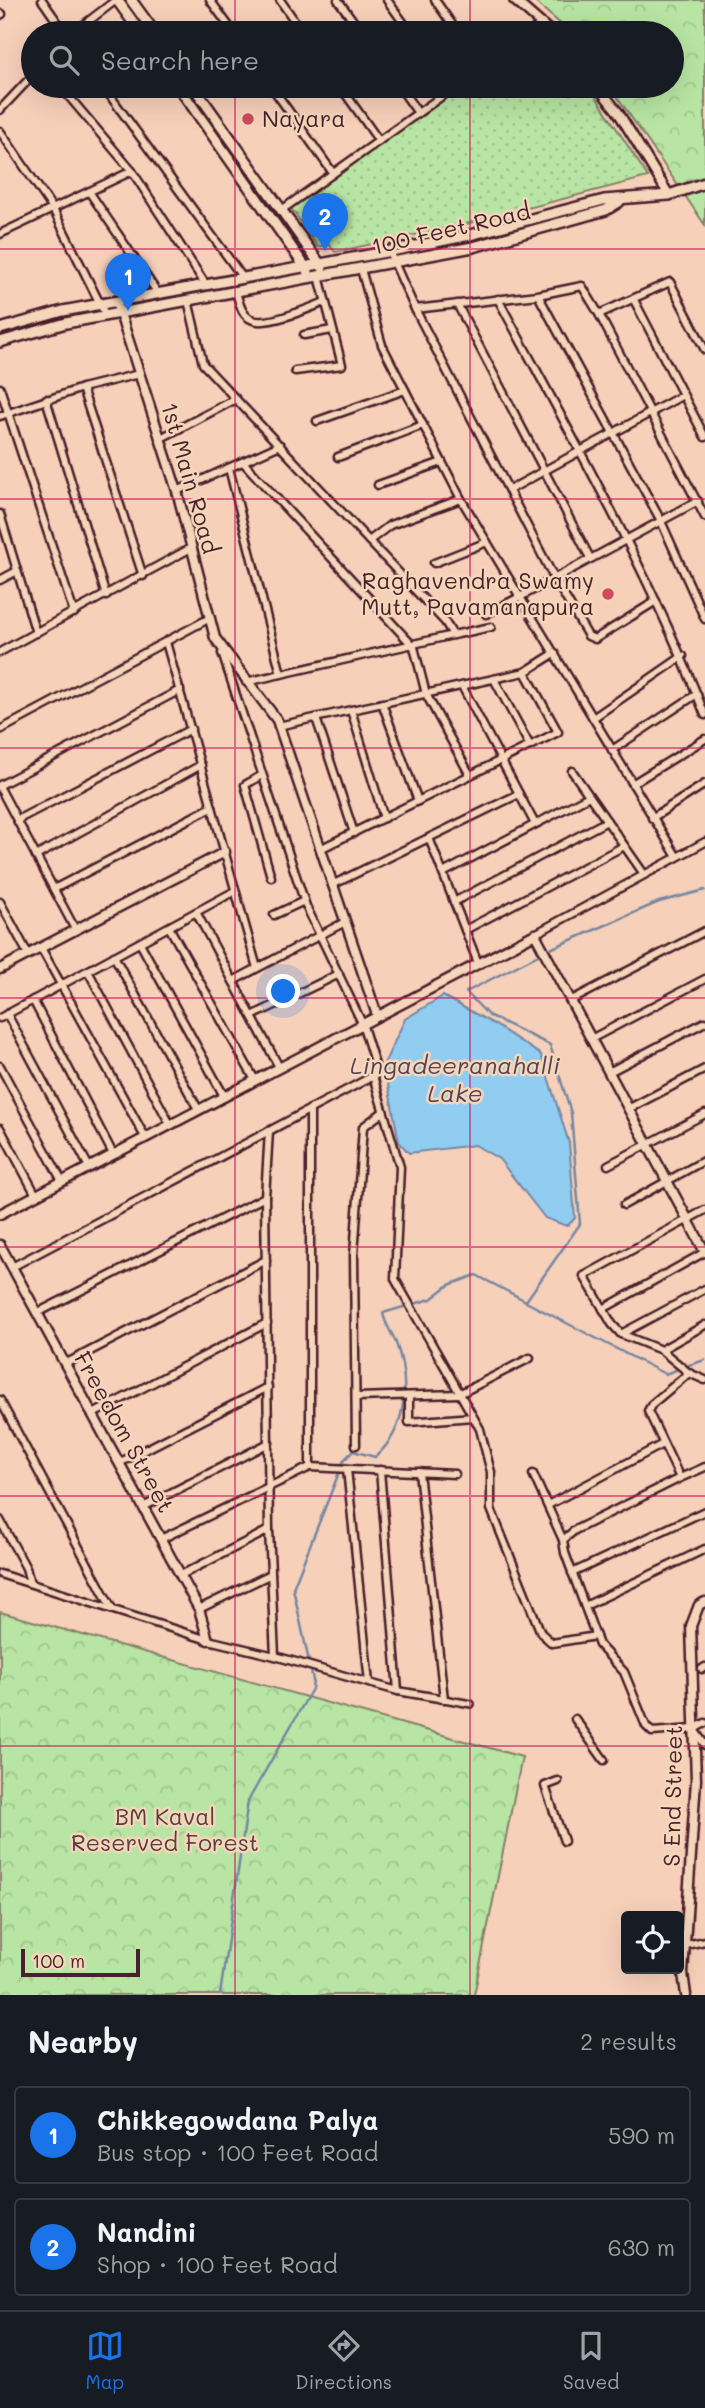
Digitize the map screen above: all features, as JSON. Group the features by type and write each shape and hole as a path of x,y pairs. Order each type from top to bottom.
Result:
{"main road":[{"path":"116,0 132,21"},
{"path":"131,0 146,21"},
{"path":"186,98 305,267 320,276"},
{"path":"202,98 320,264 320,276"},
{"path":"211,133 222,125"},
{"name":"100 Feet Road","path":"0,329 27,320 157,292 470,235 604,200 619,202 669,195 705,183"},
{"name":"100 Feet Road","path":"0,342 30,332 106,316 473,247 606,210 619,202"}],"street":[{"path":"42,0 57,21"},
{"path":"89,21 116,0"},
{"path":"210,0 225,21"},
{"path":"280,0 295,21"},
{"path":"338,0 353,21"},
{"path":"387,0 402,21"},
{"path":"435,0 450,21"},
{"path":"514,0 538,21"},
{"path":"0,110 21,88"},
{"path":"70,98 132,171 206,285"},
{"path":"112,98 243,278"},
{"path":"280,98 333,173"},
{"path":"349,98 379,141"},
{"path":"407,98 418,113"},
{"path":"283,209 438,98"},
{"path":"607,98 669,195"},
{"path":"0,131 52,209 106,316"},
{"path":"0,234 132,171"},
{"path":"90,193 157,292"},
{"path":"389,251 415,309 554,578 592,638 656,601"},
{"path":"361,269 382,345 461,499 677,857"},
{"path":"295,371 341,366 320,276"},
{"path":"599,314 670,282 705,350"},
{"path":"415,309 538,295 582,286 705,517"},
{"path":"236,292 244,314 253,321 269,320 325,303"},
{"path":"538,295 660,519 705,619"},
{"path":"498,299 580,451 684,656 705,715"},
{"path":"188,300 203,364 453,635"},
{"path":"634,300 705,437"},
{"name":"1st Main Road","path":"116,301 177,491 208,619 222,653 278,726 377,1015"},
{"path":"457,304 590,558"},
{"path":"304,335 332,330"},
{"path":"0,416 82,388 139,374"},
{"path":"0,388 74,613"},
{"path":"82,388 143,576"},
{"path":"317,421 405,390"},
{"path":"509,490 683,395"},
{"path":"46,399 106,596"},
{"path":"161,438 236,399"},
{"path":"338,457 424,425"},
{"path":"177,491 280,445"},
{"path":"378,485 442,461"},
{"path":"243,462 414,647 426,694 470,775"},
{"path":"229,468 281,674"},
{"path":"369,541 390,524 461,499"},
{"path":"486,614 698,501"},
{"path":"0,514 3,534 18,571 36,633"},
{"path":"433,563 487,542"},
{"path":"0,652 191,548"},
{"path":"0,580 18,571"},
{"path":"0,730 208,619"},
{"path":"246,682 414,647 491,627"},
{"path":"166,642 257,968"},
{"path":"222,653 304,901 318,936 362,1023 375,1065 373,1076 400,1167 395,1279 480,1429 491,1472 491,1509 541,1633 552,1643 596,1636"},
{"path":"278,726 525,672 555,653"},
{"path":"593,718 684,656"},
{"path":"320,849 558,732 525,672"},
{"path":"494,679 530,746"},
{"path":"462,686 535,824"},
{"path":"75,929 0,787 180,690"},
{"path":"612,750 697,694"},
{"path":"382,704 418,801"},
{"path":"351,710 384,818"},
{"path":"316,718 354,832"},
{"path":"17,820 191,729"},
{"path":"632,784 705,738"},
{"path":"36,856 201,765"},
{"path":"572,771 643,874"},
{"path":"262,775 245,785 271,877"},
{"path":"652,818 705,784"},
{"path":"332,885 519,794"},
{"path":"443,873 589,796"},
{"path":"54,889 212,807"},
{"path":"454,902 607,821"},
{"path":"429,838 478,963"},
{"path":"0,1214 705,842"},
{"path":"465,930 624,846"},
{"path":"0,970 225,852"},
{"path":"89,1167 3,1016 235,891"},
{"path":"274,915 304,901"},
{"path":"0,902 28,954"},
{"path":"196,912 279,1067"},
{"path":"233,981 345,922"},
{"path":"169,926 254,1080"},
{"path":"570,1001 705,931"},
{"path":"535,934 705,1252 603,1309"},
{"path":"140,943 224,1096"},
{"path":"41,948 145,1137"},
{"path":"114,957 198,1110"},
{"path":"88,971 170,1124"},
{"path":"252,1016 339,974"},
{"path":"591,1039 705,979"},
{"path":"33,1000 113,1154"},
{"path":"609,1072 705,1022"},
{"path":"0,1066 62,1181"},
{"path":"628,1109 705,1069"},
{"path":"12,1266 373,1076"},
{"path":"310,1109 310,1466"},
{"path":"356,1445 354,1255 363,1127 383,1112"},
{"path":"608,1166 705,1114"},
{"path":"0,1128 36,1195"},
{"path":"269,1131 265,1197 269,1530 275,1657"},
{"path":"624,1205 705,1160"},
{"path":"37,1313 265,1197"},
{"path":"705,1210 584,1276 621,1334 661,1350 689,1373 705,1380"},
{"name":"Freedom Street","path":"0,1245 199,1609 208,1640"},
{"path":"65,1364 266,1260"},
{"path":"621,1334 705,1289"},
{"path":"93,1414 267,1323"},
{"path":"661,1350 705,1325"},
{"path":"356,1397 459,1394 530,1358"},
{"path":"680,1478 648,1411 652,1404 689,1373"},
{"path":"119,1463 268,1387"},
{"path":"408,1396 409,1422 473,1417"},
{"path":"0,1401 112,1609"},
{"path":"143,1507 269,1443"},
{"path":"548,1505 663,1444"},
{"path":"161,1539 310,1466 455,1474"},
{"path":"563,1540 575,1530 705,1467"},
{"path":"347,1468 369,1684"},
{"path":"380,1470 398,1691"},
{"path":"419,1472 444,1699"},
{"path":"533,1474 563,1540 598,1645 624,1672 649,1730 694,1729 705,1723"},
{"path":"572,1573 705,1511"},
{"path":"0,1520 26,1568 30,1583"},
{"path":"181,1576 269,1530"},
{"path":"585,1606 705,1549"},
{"path":"0,1574 208,1640 369,1684 471,1704"},
{"path":"199,1609 271,1574"},
{"name":"S End Street","path":"686,1995 682,1973 696,1780 691,1626 699,1605 705,1602"},
{"path":"575,1719 604,1760"},
{"path":"694,1729 705,1745"},
{"path":"558,1781 545,1786 564,1841"},
{"path":"686,1945 705,1941"}],"green space":[{"path":"533,0 705,0 705,225 618,98 684,98 684,21 557,21"},
{"path":"445,98 597,98 648,177 466,224 335,252 329,244 318,247 291,208"},
{"name":"BM Kaval Reserved Forest","path":"0,1612 522,1757 474,1995 0,1995"}],"water":[{"name":"Lingadeeranahalli Lake","path":"443,996 494,1024 541,1055 569,1143 575,1218 567,1226 545,1218 499,1159 475,1145 409,1153 399,1142 384,1064 405,1019"}],"waterway":[{"path":"220,1995 248,1801 312,1689 313,1680 293,1588 344,1460 353,1451 375,1457 386,1446 400,1419 403,1373 396,1343 383,1313 431,1299 449,1285 476,1275 526,1301 580,1224 571,1113 550,1045 488,1015 466,992 548,950 659,902 705,890"},
{"path":"526,1302 665,1374 676,1370"},
{"path":"689,1365 705,1360"}],"place":[{"name":"Nayara","path":"248,119"},
{"name":"Nandini","path":"325,251"},
{"name":"Chikkegowdana Palya","path":"128,311"},
{"name":"Raghavendra Swamy Mutt, Pavamanapura","path":"608,594"}]}
